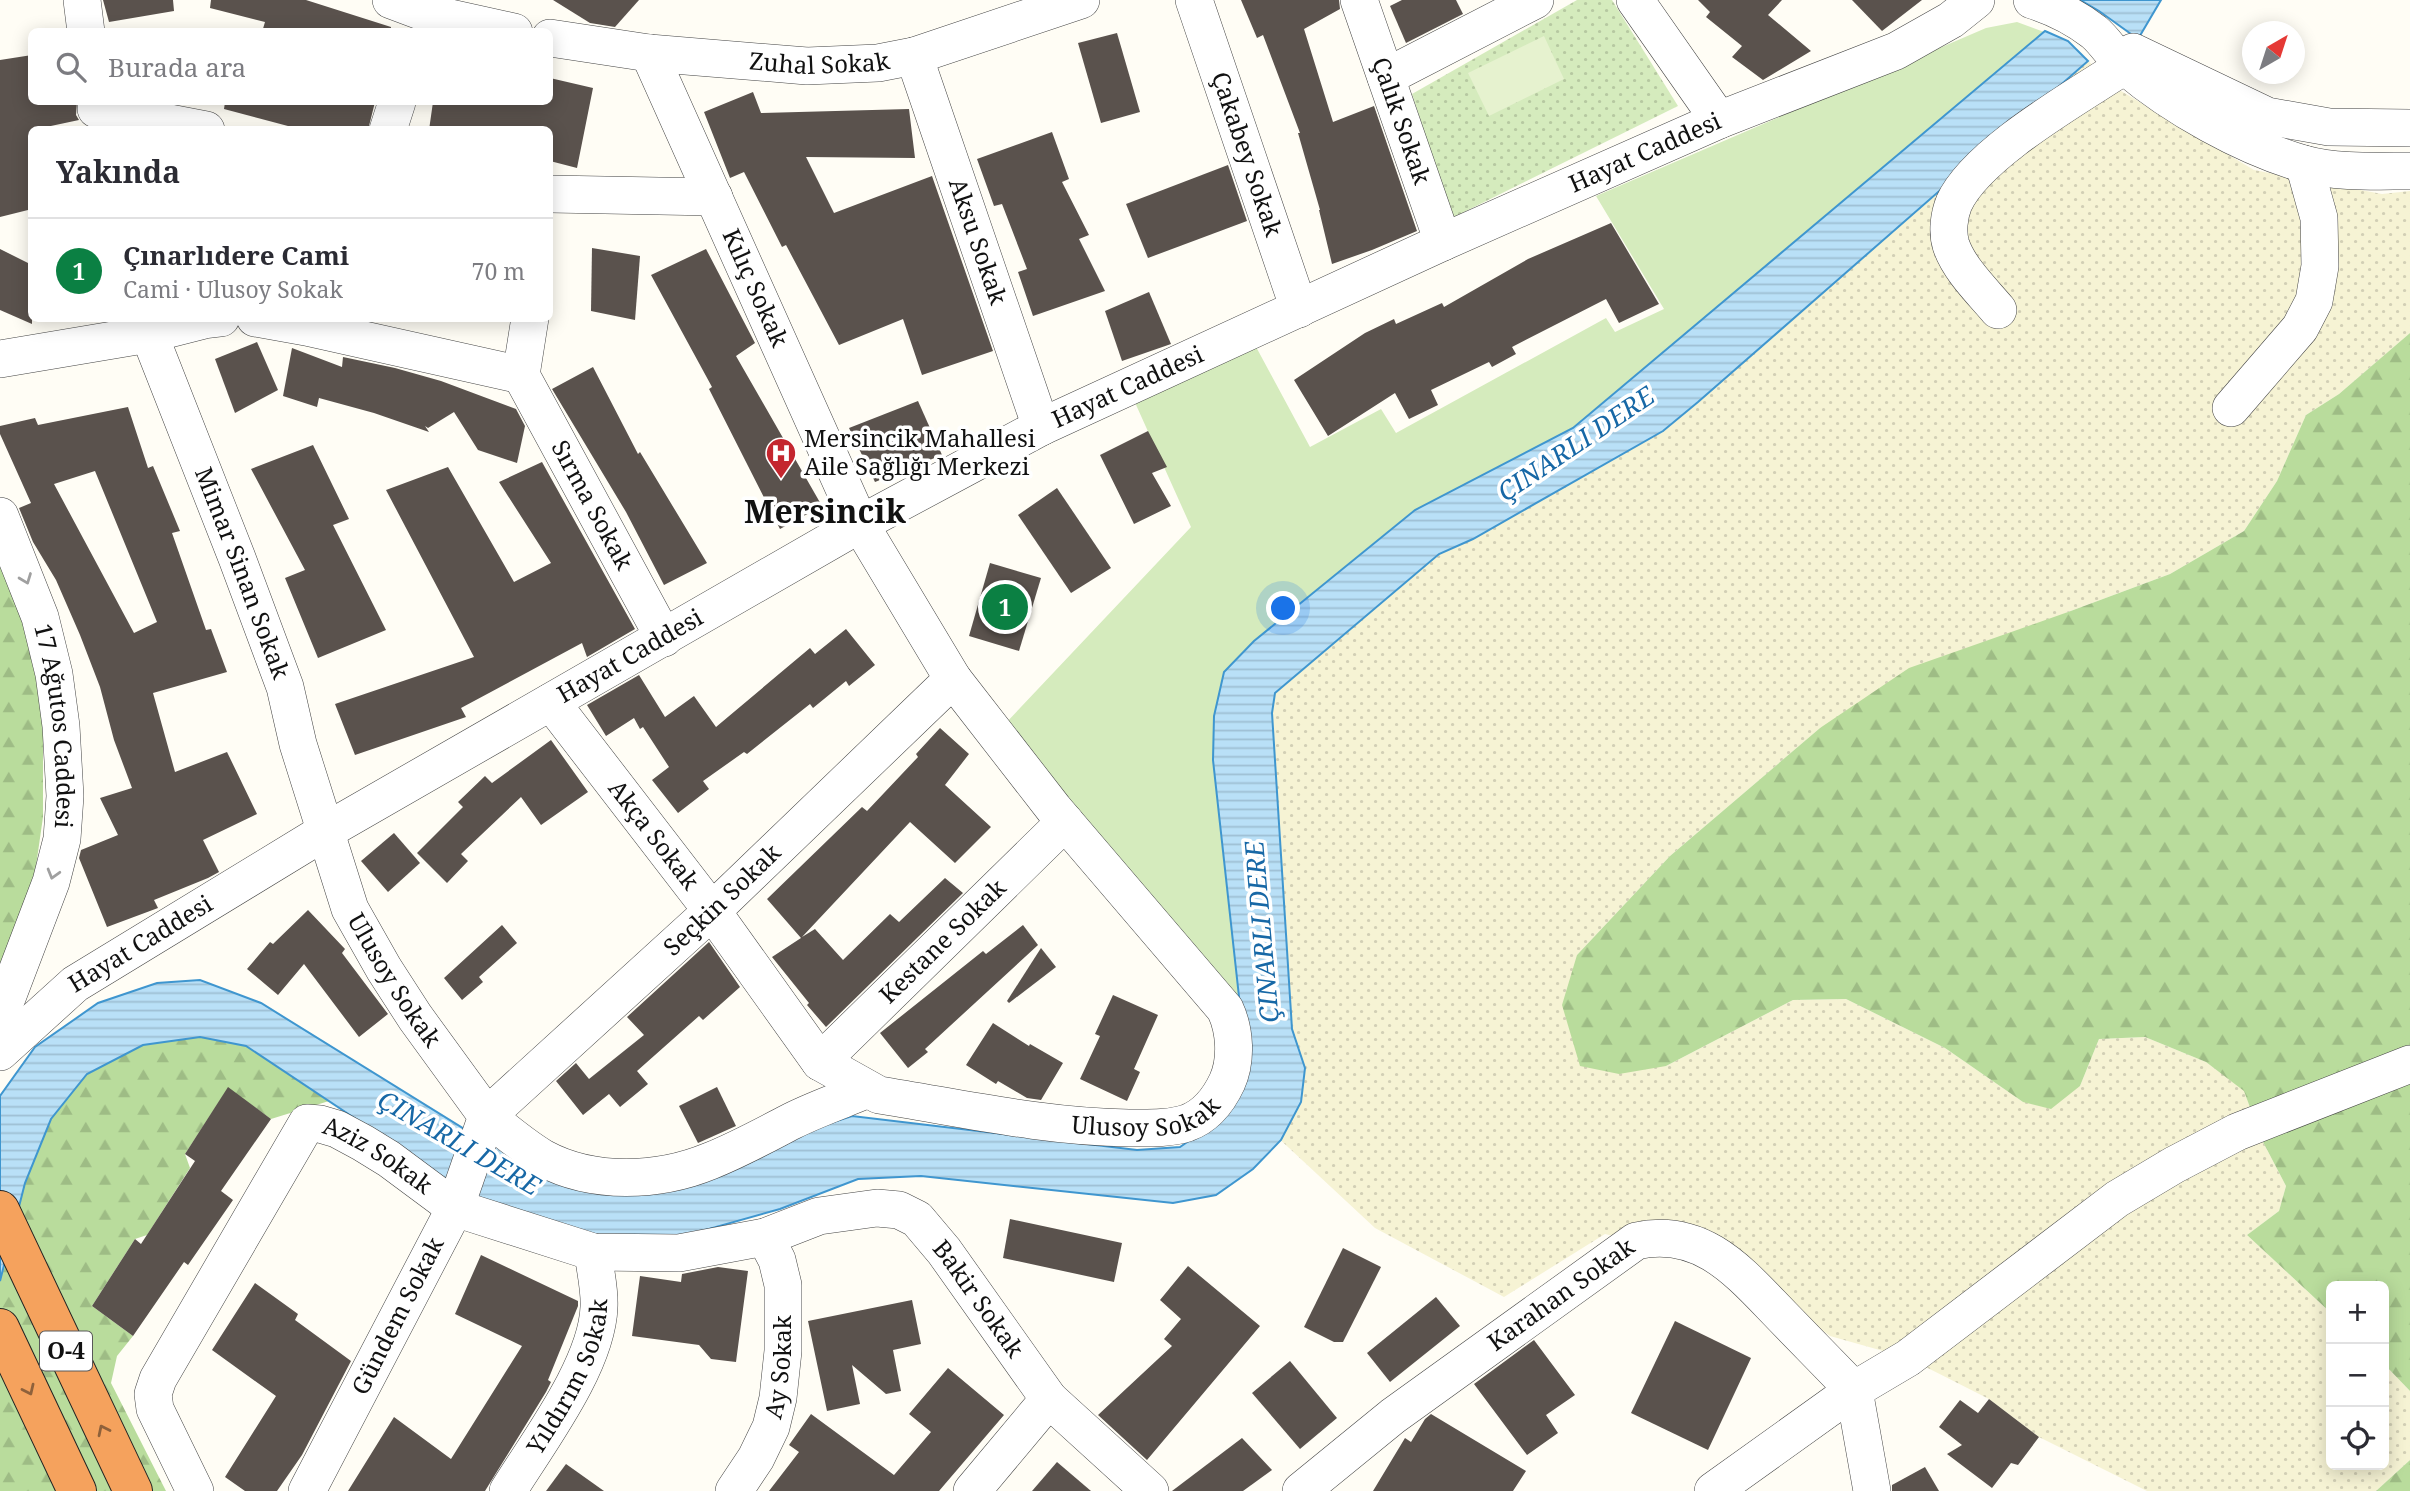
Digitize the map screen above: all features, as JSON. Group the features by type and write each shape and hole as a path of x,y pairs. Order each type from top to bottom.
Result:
{"highway":[{"name":"O-4","path":"0,1210 133,1491"},
{"name":"O-4","path":"0,1328 77,1491"}],"street":[{"path":"82,0 86,28"},
{"name":"Zuhal Sokak","path":"553,38 649,53 807,66 878,63 914,56 1081,0"},
{"name":"Çakabey Sokak","path":"1194,0 1299,309"},
{"name":"Çalık Sokak","path":"1359,0 1443,242"},
{"path":"1386,77 1535,0"},
{"path":"1635,0 1719,120"},
{"path":"2032,0 2267,116 2329,127 2410,128"},
{"name":"Hayat Caddesi","path":"0,1052 75,984 326,831 860,524 1041,427 1443,242 1719,120 1896,51 1953,7"},
{"path":"410,14 491,28"},
{"path":"2095,33 2124,66 2170,101 2240,139 2305,164 2364,171 2410,171"},
{"name":"Kılıç Sokak","path":"649,53 860,524"},
{"name":"Aksu Sokak","path":"914,56 1041,427"},
{"path":"1998,310 1967,272 1951,246 1949,227 1954,203 1971,177 2008,143 2124,66"},
{"path":"389,126 396,105"},
{"path":"97,113 180,126"},
{"path":"2231,408 2300,328 2314,301 2320,266 2319,218 2305,164"},
{"path":"553,194 714,197"},
{"path":"0,359 147,326 185,322"},
{"path":"278,322 521,375 529,322"},
{"name":"Mimar Sinan Sokak","path":"147,326 285,687 298,744 326,831"},
{"name":"Sırma Sokak","path":"521,375 664,638"},
{"name":"17 Ağutos Caddesi","path":"0,516 40,617 54,674 61,726 65,796 62,839 51,882 0,1016"},
{"name":"Ulusoy Sokak","path":"326,831 350,909 483,1127 512,1136 544,1158 570,1169 603,1177 636,1177 677,1171 708,1162 793,1120 866,1090 1090,1128 1154,1128 1190,1122 1215,1102 1232,1069 1231,1021 1225,1009 1065,822 953,679 860,524"},
{"name":"Seçkin Sokak","path":"483,1127 953,679"},
{"name":"Akça Sokak","path":"551,702 712,911 820,1062 866,1090"},
{"name":"Kestane Sokak","path":"820,1062 1065,822"},
{"path":"1713,1491 1854,1390 1908,1358 2117,1199 2237,1132 2410,1064"},
{"name":"Aziz Sokak","path":"195,1491 155,1409 153,1394 158,1379 307,1123 337,1129 458,1198 593,1252 679,1253 765,1237"},
{"name":"Gündem Sokak","path":"307,1491 458,1198 483,1127"},
{"name":"Bakir Sokak","path":"765,1237 819,1216 848,1211 877,1208 900,1210 918,1219 944,1251 1049,1399 1150,1491"},
{"name":"Ay Sokak","path":"734,1491 757,1458 771,1427 778,1398 783,1352 783,1285 777,1260 765,1237"},
{"name":"Karahan Sokak","path":"1301,1491 1393,1416 1636,1241 1654,1237 1693,1245 1732,1265 1854,1390"},
{"name":"Yıldırım Sokak","path":"508,1491 579,1376 590,1348 599,1307 593,1252"},
{"path":"1854,1390 1872,1491"},
{"path":"972,1491 1049,1399"}],"shaded area":[{"path":"2068,41 2116,88 2254,170 2382,194 2410,191 2410,333 2339,394 2306,415 2277,481 2244,531 2170,574 2068,612 1820,728 1670,856 1577,955 1666,1066 1793,1000 1846,999 1945,1048 2023,1102 2080,1086 2099,1039 2145,1037 2206,1062 2244,1090 2262,1140 2286,1186 2279,1211 2247,1235 2326,1308 2326,1470 2389,1470 2389,1369 2410,1391 2410,1460 2376,1491 2147,1491 2039,1437 1989,1399 1908,1358 1830,1336 1732,1265 1605,1234 1504,1297 1375,1228 1261,1122 1267,672"}],"green space":[{"path":"1577,0 1612,0 1678,106 1452,218 1412,94"},
{"path":"2017,22 2068,41 1267,672 1270,1035 1004,725 1191,527 1128,387 1248,332 1310,447 1381,409 1396,433 1606,318 1615,332 1664,309 1596,196 1986,28"},
{"path":"1544,36 1564,79 1489,116 1468,73"},
{"path":"2410,333 2410,1391 2389,1369 2389,1281 2326,1281 2326,1308 2247,1235 2279,1211 2286,1186 2262,1140 2244,1091 2206,1062 2145,1037 2099,1039 2080,1086 2051,1109 2023,1102 1945,1048 1846,999 1793,1000 1666,1066 1619,1074 1580,1066 1562,1005 1577,955 1670,856 1820,728 1909,668 2170,574 2244,531 2277,481 2306,415 2339,394"},
{"path":"0,560 25,612 43,687 43,817 35,873 0,974"},
{"path":"200,1037 246,1046 329,1101 271,1119 228,1088 185,1154 190,1168 147,1235 135,1239 92,1306 133,1336 117,1356 111,1383 166,1491 0,1491 0,1281 25,1183 51,1119 87,1074 143,1045"},
{"path":"2410,1460 2410,1491 2376,1491"}],"water":[{"path":"2080,0 2161,0 2138,39"},
{"name":"ÇINARLI DERE","path":"2045,31 2068,41 2088,61 1698,402 1663,431 1473,539 1439,554 1275,693 1272,713 1292,1029 1305,1068 1301,1102 1281,1140 1253,1169 1216,1195 1173,1203 921,1176 858,1179 780,1209 684,1236 596,1239 512,1215 461,1189 246,1046 200,1037 143,1045 87,1074 51,1119 25,1183 0,1281 0,1096 35,1047 98,1003 157,983 200,980 261,1003 479,1138 611,1194 852,1116 1137,1150 1180,1147 1216,1122 1243,1033 1213,760 1214,716 1224,672 1254,641 1415,510 1573,428"}],"building":[{"path":"103,0 173,0 174,11 109,22"},
{"path":"211,0 306,0 391,28 263,28 265,22 210,8"},
{"path":"553,0 639,0 615,27 590,23"},
{"path":"1241,0 1339,0 1340,9 1304,29 1333,122 1374,106 1417,231 1332,264 1300,133 1263,35 1257,38"},
{"path":"1402,0 1456,0 1463,14 1406,43 1390,6"},
{"path":"1698,0 1782,0 1768,15 1811,51 1763,80 1732,57 1742,46 1706,17 1710,12"},
{"path":"1852,0 1922,0 1882,31"},
{"path":"1117,33 1140,112 1101,123 1078,43"},
{"path":"28,56 28,105 77,105 76,115 79,120 51,126 28,126 28,210 0,217 0,60"},
{"path":"553,79 593,88 577,168 553,162 553,126 430,126 433,105 553,105"},
{"path":"753,92 761,113 909,109 915,158 806,157 834,213 932,176 993,351 922,375 903,319 839,345 786,245 782,247 744,172 730,178 704,112"},
{"path":"225,105 374,105 369,126 288,126 224,109"},
{"path":"1052,132 1069,179 1062,182 1089,235 1079,239 1105,291 1033,316 1018,272 1027,269 1002,204 994,206 977,159"},
{"path":"1228,165 1247,221 1148,258 1126,204"},
{"path":"1611,223 1659,304 1619,323 1606,299 1512,347 1516,354 1492,367 1489,362 1431,390 1438,405 1409,419 1395,393 1328,436 1294,380 1365,333 1394,319 1396,324 1442,303 1444,307 1528,259"},
{"path":"592,248 640,256 635,320 591,311"},
{"path":"0,249 28,263 28,322 32,324 0,310"},
{"path":"706,249 755,343 736,356 822,506 780,529 709,389 712,387 651,275"},
{"path":"1149,292 1171,344 1122,361 1105,311"},
{"path":"257,342 278,390 235,413 215,359"},
{"path":"292,348 342,367 343,357 395,368 441,381 516,409 525,426 517,463 478,450 454,412 428,428 425,426 429,432 319,398 317,407 283,396"},
{"path":"593,367 638,454 640,452 707,563 664,585 626,512 552,389"},
{"path":"918,401 942,455 875,482 849,428"},
{"path":"128,407 148,468 153,466 180,531 172,533 206,630 211,629 227,672 153,693 175,772 227,752 257,814 203,840 219,872 154,900 158,908 107,927 79,858 81,850 118,835 100,798 132,788 114,740 100,687 80,635 56,580 33,542 19,508 31,503 0,434 0,426 35,418 38,425","holes":["95,471 157,622 134,633 54,484"]},
{"path":"1148,431 1167,467 1152,473 1171,506 1134,524 1100,455"},
{"path":"313,445 349,519 333,525 386,630 318,658 285,578 305,570 251,469"},
{"path":"542,462 635,629 587,657 582,643 461,708 466,717 355,755 335,704 474,657 386,490 448,467 514,582 551,563 499,482"},
{"path":"1057,488 1111,568 1071,593 1018,515"},
{"path":"990,563 1041,578 1019,651 969,636"},
{"path":"846,629 875,665 849,686 846,681 813,708 810,704 747,754 744,752 703,781 709,789 678,813 652,780 669,767 643,727 640,729 634,718 606,736 587,705 639,675 665,717 694,696 716,727 810,648 815,654"},
{"path":"940,728 969,754 945,785 991,827 955,863 910,822 802,937 815,929 843,960 890,914 899,922 945,878 963,893 826,1027 772,957 801,938 767,899 862,807 867,811 918,757 916,754"},
{"path":"551,740 588,792 541,825 521,797 461,854 468,861 447,883 417,853 463,807 458,802 485,776 492,783"},
{"path":"394,833 420,863 388,892 361,861"},
{"path":"308,910 345,949 342,953 388,1014 359,1037 304,964 278,995 247,969 270,942 273,944"},
{"path":"502,925 517,943 479,977 483,982 462,1000 444,978"},
{"path":"1023,925 1038,945 925,1049 928,1052 908,1068 880,1033 983,951 986,954"},
{"path":"709,942 740,987 703,1020 699,1016 637,1071 648,1084 620,1107 609,1094 583,1115 556,1081 576,1063 589,1079 644,1035 627,1017"},
{"path":"1041,948 1056,967 1009,1003 1007,1001"},
{"path":"1113,995 1158,1015 1134,1069 1140,1072 1127,1101 1080,1079 1100,1036 1095,1034"},
{"path":"993,1023 1029,1046 1030,1044 1063,1063 1041,1100 1027,1098 998,1081 996,1084 966,1065"},
{"path":"228,1087 271,1119 221,1191 233,1200 188,1265 184,1262 133,1336 92,1306 135,1239 141,1244 195,1161 185,1154"},
{"path":"717,1087 736,1126 698,1143 679,1106"},
{"path":"1010,1219 1122,1243 1114,1282 1003,1258"},
{"path":"1343,1248 1381,1267 1343,1342 1334,1342 1304,1327"},
{"path":"481,1255 578,1301 546,1392 485,1491 348,1491 394,1417 451,1459 522,1346 455,1314"},
{"path":"1188,1266 1260,1326 1147,1460 1098,1415 1172,1346 1164,1339 1181,1319 1160,1300"},
{"path":"718,1267 748,1271 736,1362 711,1359 699,1345 632,1336 640,1276 681,1282 682,1274"},
{"path":"255,1283 298,1314 295,1320 351,1361 302,1455 277,1491 245,1491 225,1477 276,1396 212,1350"},
{"path":"1436,1297 1460,1326 1390,1382 1367,1353"},
{"path":"912,1300 921,1344 893,1350 901,1391 886,1394 852,1365 860,1404 827,1411 808,1321"},
{"path":"1675,1321 1751,1358 1708,1450 1631,1413"},
{"path":"1534,1340 1575,1395 1546,1415 1558,1433 1527,1455 1474,1384"},
{"path":"1290,1361 1337,1418 1300,1449 1252,1393"},
{"path":"948,1368 1004,1415 939,1491 769,1491 799,1452 789,1445 811,1414 894,1475 931,1432 909,1414"},
{"path":"1989,1399 2039,1437 2018,1465 2011,1463 1992,1488 1947,1454 1962,1445 1939,1427 1960,1400 1978,1413"},
{"path":"1431,1414 1526,1471 1513,1491 1373,1491 1405,1438 1411,1442"},
{"path":"1242,1438 1272,1470 1243,1491 1172,1491"},
{"path":"1057,1462 1091,1491 1032,1491"},
{"path":"566,1464 604,1491 546,1491"},
{"path":"1925,1467 1939,1491 1892,1491 1892,1485"}],"place":[{"name":"Mersincik Mahallesi Aile Sağlığı Merkezi","path":"781,480"},
{"name":"Çınarlıdere Cami","path":"1005,607"}],"district":[{"name":"Mersincik","path":"825,512"}]}
